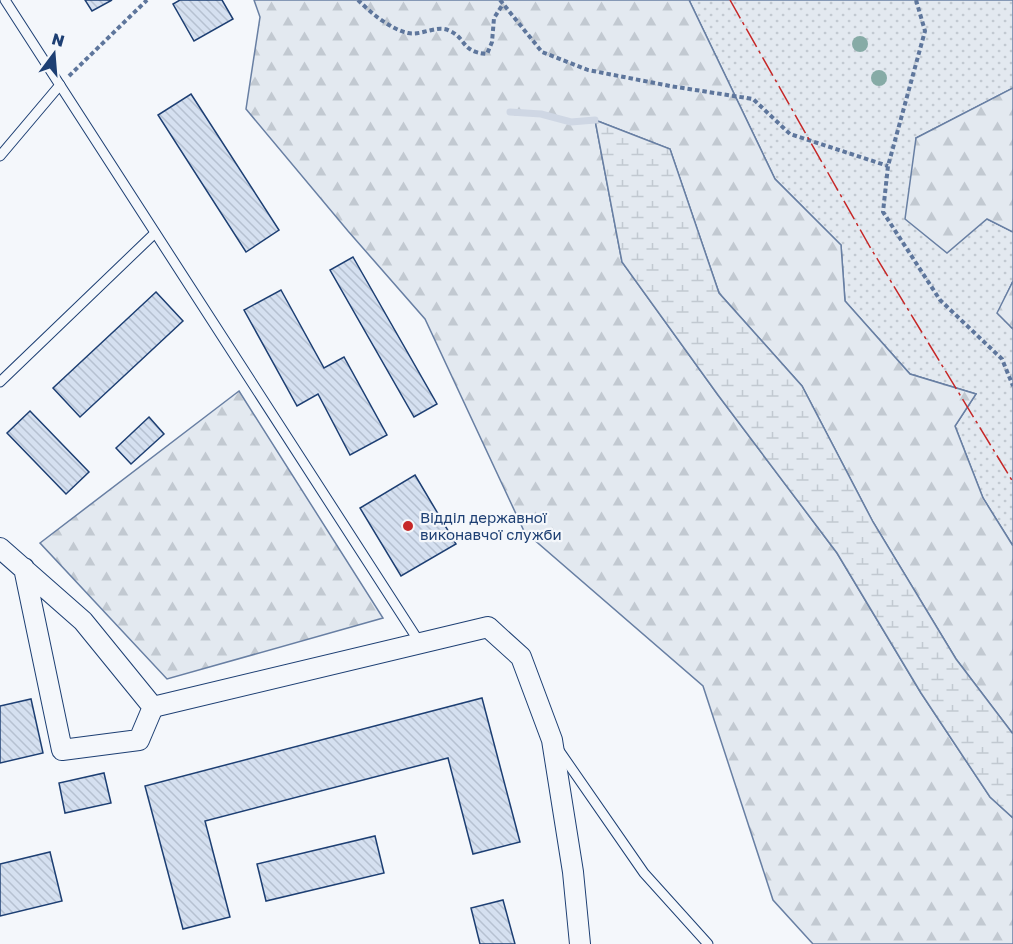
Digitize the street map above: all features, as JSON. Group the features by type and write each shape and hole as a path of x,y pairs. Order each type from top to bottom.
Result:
{"street":[{"path":"0,548 83,621 153,707"},
{"path":"24,568 62,750 139,740 153,707"},
{"path":"153,707 488,627 521,657 552,740 573,872 580,944"}],"lane":[{"path":"5,0 420,644"},
{"path":"0,156 60,85"},
{"path":"0,382 155,233"},
{"path":"552,740 644,873 708,944"}],"path":[{"path":"60,85 147,0"},
{"path":"358,0 390,25 409,34 443,28 452,31 474,53 488,54 492,42 494,18 502,2 542,52 588,70 753,99 790,134 888,166"},
{"path":"916,0 925,31 888,166 883,212 940,300 1002,359 1013,386"}],"green space":[{"path":"254,0 689,0 775,179 841,245 845,301 910,374 976,394 955,426 983,498 1013,546 1013,734 956,659 873,522 802,386 719,293 670,149 595,120 622,262 718,395 837,553 921,693 990,797 1013,818 1013,944 813,944 773,900 703,686 524,531 425,319 246,109 260,17"},
{"path":"689,0 1013,0 1013,88 916,138 987,219 1013,232 1013,281 998,313 1013,329 1013,546 983,498 955,426 976,394 910,374 845,301 841,245 775,179"},
{"path":"1013,88 1013,232 987,219 947,253 905,219 916,138"},
{"path":"595,120 670,149 719,293 802,386 873,522 956,659 1013,734 1013,818 990,797 921,693 837,553 718,395 622,262"},
{"path":"1013,281 1013,329 997,313"},
{"path":"239,391 383,618 167,679 40,543"}],"building":[{"path":"85,0 112,0 92,11"},
{"path":"180,0 222,0 233,19 194,41 173,4"},
{"path":"191,94 279,230 246,252 158,115"},
{"path":"353,257 437,404 414,417 330,270"},
{"path":"281,290 324,368 344,357 387,435 350,455 318,394 297,406 244,310"},
{"path":"156,292 183,321 80,417 53,388"},
{"path":"30,411 89,472 66,494 7,433"},
{"path":"149,417 164,434 131,464 116,448"},
{"name":"Відділ державної виконавчої служби","path":"415,475 456,544 401,576 360,508"},
{"path":"482,698 520,842 473,854 448,758 205,821 230,917 183,929 145,786"},
{"path":"31,699 43,753 0,763 0,706"},
{"path":"104,773 111,803 65,813 59,783"},
{"path":"375,836 384,873 266,901 257,864"},
{"path":"50,852 62,901 0,916 0,864"},
{"path":"503,900 515,944 480,944 471,908"}],"waterway":[{"path":"510,112 541,114 571,122 595,120"}],"power":[{"path":"730,0 870,247 1013,482"}],"place":[{"name":"Відділ державної виконавчої служби","path":"408,526"}]}
